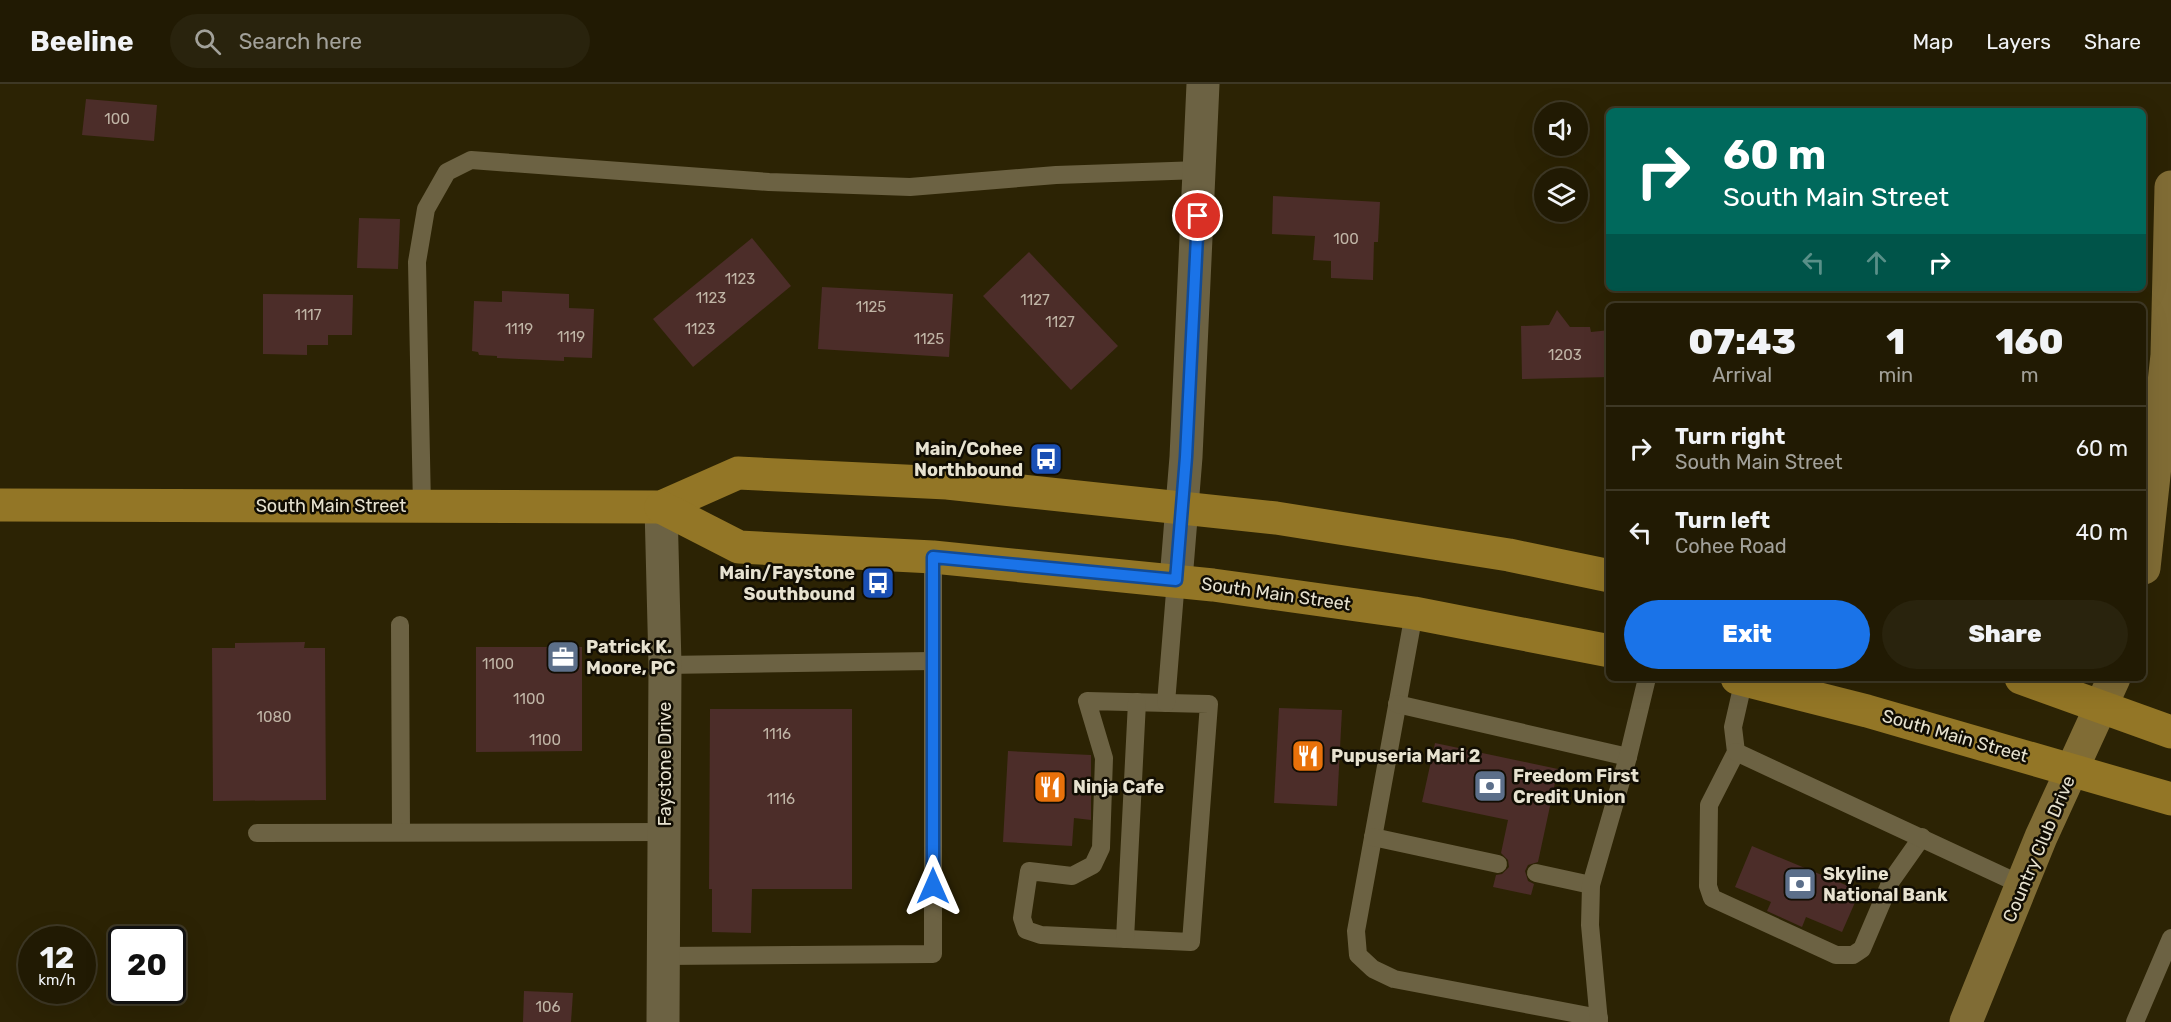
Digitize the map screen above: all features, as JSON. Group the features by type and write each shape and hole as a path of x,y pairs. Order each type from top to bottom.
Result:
{"main road":[{"name":"South Main Street","path":"0,505 662,507 738,473 947,483 1183,507 1416,539 1606,575"},
{"name":"South Main Street","path":"662,507 739,547 933,557 1176,580 1414,613 1606,650"},
{"name":"South Main Street","path":"1749,681 1878,714 2171,799"},
{"path":"2040,681 2108,692 2171,732"}],"street":[{"path":"1176,580 1183,507 1203,84"},
{"path":"2146,549 2167,355 2171,187"},
{"name":"Faystone Drive","path":"662,507 665,665 663,1022"},
{"name":"Country Club Drive","path":"1966,1022 2022,885 2108,692"}],"lane":[{"path":"422,506 417,262 426,209 447,172 471,160 769,182 910,187 1056,175 1200,170"},
{"path":"663,956 933,954 933,557"},
{"path":"1166,703 1176,580"},
{"path":"1414,613 1356,931 1358,956 1373,969 1394,979 1599,1020 1590,925 1591,885 1628,757 1646,681"},
{"path":"400,625 401,832"},
{"path":"665,665 932,661"},
{"path":"1741,681 1733,727 1736,752 1709,805 1708,886 1712,898 1729,908 1836,955 1853,955 1862,949 1891,881 1922,837"},
{"path":"1087,701 1137,702 1209,704 1191,942 1041,935 1026,930 1022,918 1029,871 1072,876 1093,865 1101,848 1104,758 1087,701"},
{"path":"1125,939 1137,702"},
{"path":"1397,704 1628,757"},
{"path":"1736,752 2022,885"},
{"path":"257,832 664,832"},
{"path":"1373,837 1498,864"},
{"path":"1536,873 1591,885"},
{"path":"2135,1022 2171,938"}],"building":[{"path":"86,99 157,105 154,141 82,135"},
{"path":"1273,196 1380,202 1378,242 1374,242 1373,280 1331,278 1331,261 1313,260 1315,236 1272,234"},
{"path":"359,218 400,219 398,269 357,268"},
{"path":"752,238 791,286 693,367 653,319"},
{"path":"1029,252 1118,346 1071,390 983,296"},
{"path":"822,287 953,294 949,357 818,349"},
{"path":"502,291 569,294 569,308 594,309 592,358 564,357 564,361 497,358 497,356 479,355 478,352 472,351 474,301 502,302"},
{"path":"263,294 353,295 352,335 328,335 328,345 307,345 307,355 263,354"},
{"path":"1557,310 1570,327 1590,327 1591,332 1606,330 1606,377 1522,379 1521,326 1549,325"},
{"path":"305,642 304,648 325,648 326,800 213,801 212,648 235,648 235,643"},
{"path":"476,647 582,647 582,751 476,752"},
{"name":"Pupuseria Mari 2","path":"1279,708 1342,710 1337,806 1274,803"},
{"path":"710,709 852,709 852,889 752,889 751,933 712,932 712,889 709,889"},
{"name":"Freedom First Credit Union","path":"1435,743 1558,769 1538,862 1528,865 1525,871 1528,881 1534,884 1531,895 1493,887 1496,875 1502,874 1509,867 1508,860 1501,853 1508,820 1422,802"},
{"name":"Ninja Cafe","path":"1008,751 1091,755 1091,820 1074,818 1072,846 1003,842"},
{"name":"Skyline National Bank","path":"1752,846 1860,891 1842,932 1806,917 1802,927 1767,911 1771,902 1735,887"},
{"path":"524,991 573,993 571,1022 523,1022"}],"place":[{"name":"Main/Cohee Northbound","path":"1046,459"},
{"name":"Main/Faystone Southbound","path":"878,583"},
{"name":"Patrick K. Moore, PC","path":"563,657"},
{"name":"Pupuseria Mari 2","path":"1308,756"},
{"name":"Freedom First Credit Union","path":"1490,786"},
{"name":"Ninja Cafe","path":"1050,787"},
{"name":"Skyline National Bank","path":"1800,884"}],"route":[{"path":"933,886 933,557 1176,580 1186,457 1198,216"}]}
